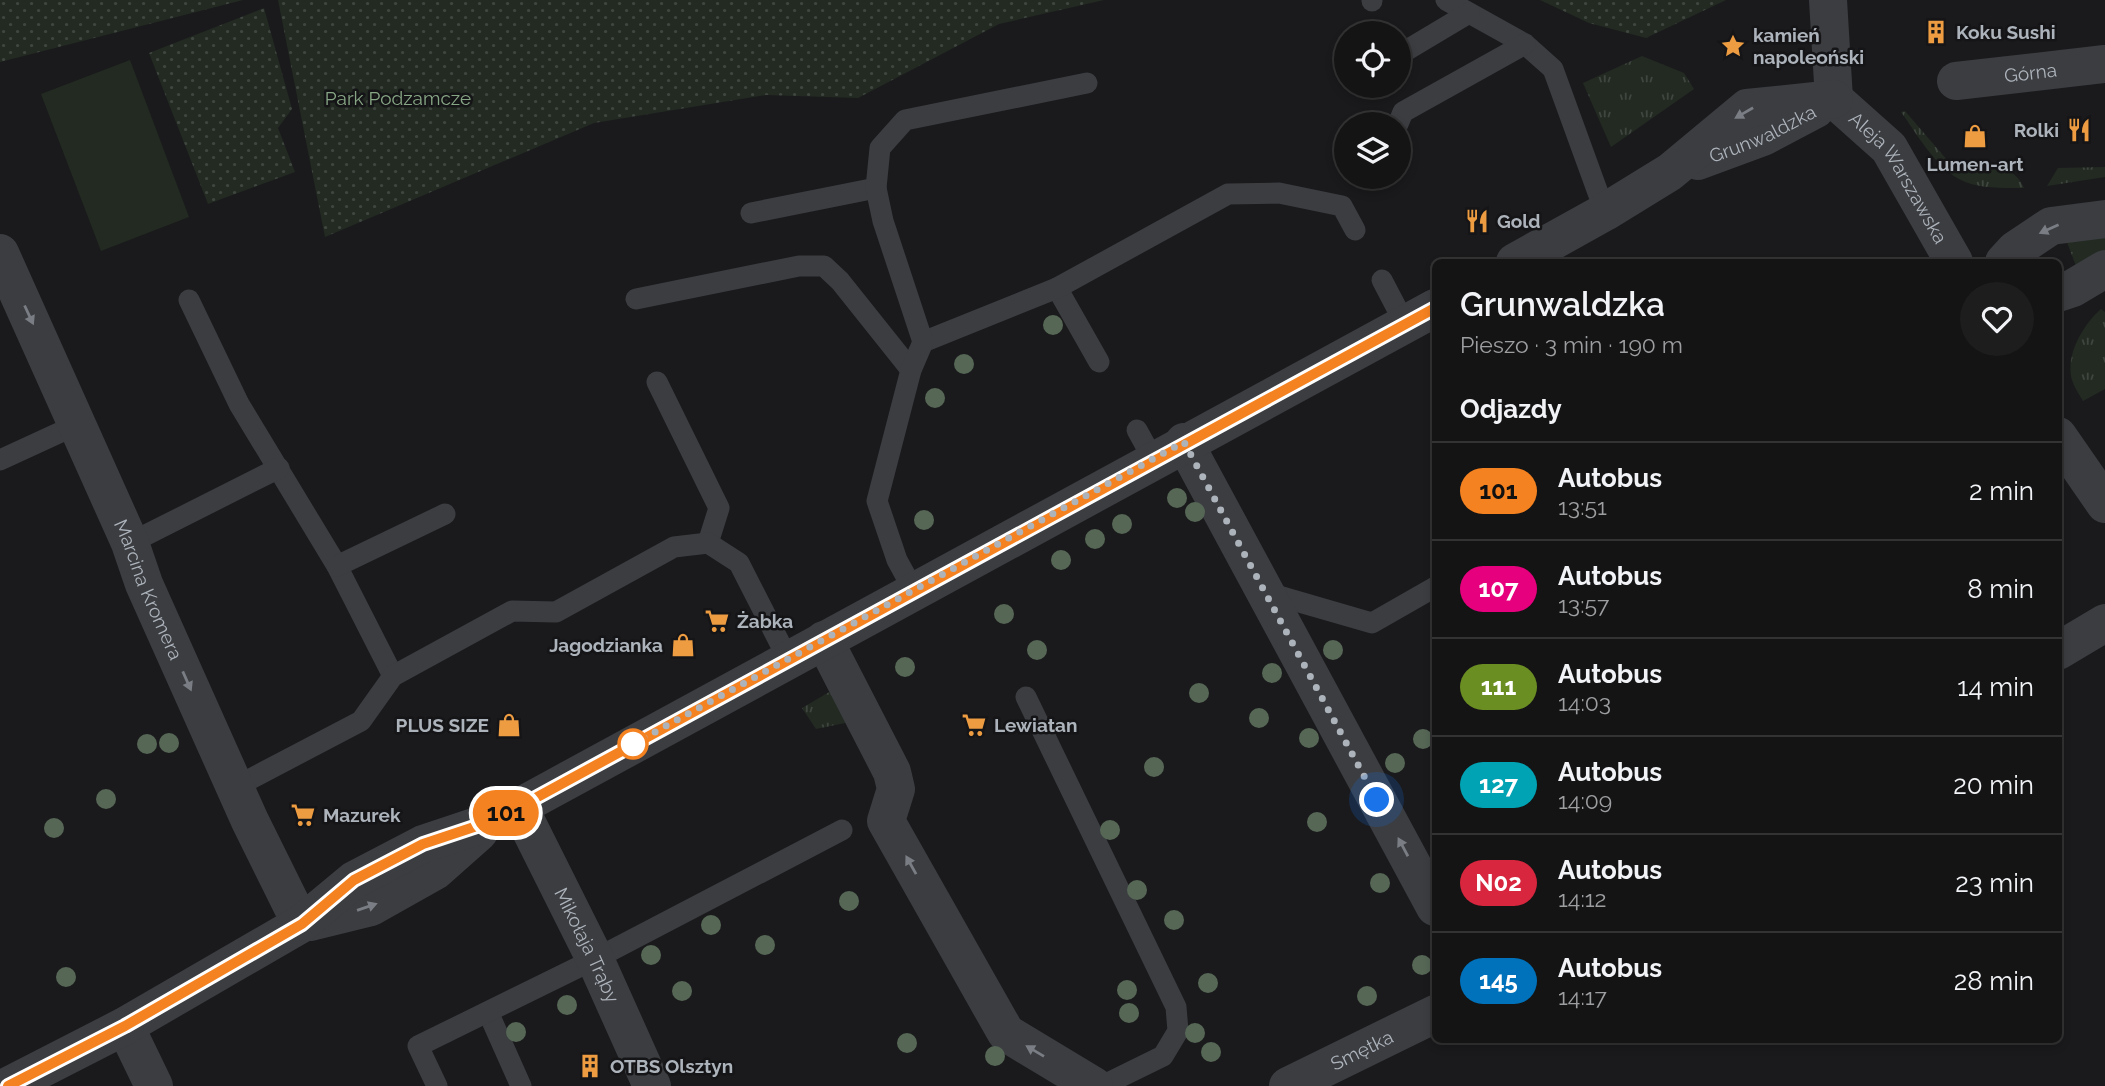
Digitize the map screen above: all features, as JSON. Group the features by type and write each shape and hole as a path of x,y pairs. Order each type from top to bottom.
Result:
{"street":[{"path":"1828,0 1834,99"},
{"name":"Górna","path":"1956,82 2105,64"},
{"name":"Grunwaldzka","path":"1520,259 1670,172 1763,137 1834,99"},
{"name":"Aleja Warszawska","path":"1834,99 1889,149 1952,259"},
{"path":"2007,259 2015,250 2051,226 2105,219"},
{"name":"Marcina Kromera","path":"0,253 130,543 144,584 216,746 302,924"},
{"path":"2062,292 2105,269"},
{"path":"8,1086 125,1026 302,924 354,880 423,844 505,814 914,591 1158,444 1420,316"},
{"path":"2062,442 2105,504"},
{"path":"1158,444 1265,592 1432,901"},
{"path":"2062,649 2105,623"},
{"path":"824,640 892,772 896,789 886,821 1006,1033 1094,1086"},
{"name":"Mikołaja Trąby","path":"505,814 595,959 652,1086"},
{"name":"Smętka","path":"1288,1086 1432,1015"},
{"path":"125,1026 154,1086"}],"lane":[{"path":"1446,0 1525,44 1553,69 1605,212"},
{"path":"1411,48 1469,13"},
{"path":"1403,112 1525,44"},
{"path":"914,591 897,560 877,501 911,370 923,342 883,221 876,188 880,148 905,120 1087,83"},
{"path":"751,213 876,188"},
{"path":"923,342 1058,288 1228,194 1279,193 1342,206 1355,230"},
{"path":"636,299 799,266 824,266 840,281 911,370"},
{"path":"1381,280 1420,316"},
{"path":"1058,288 1099,362"},
{"path":"189,300 239,404 337,566 393,676"},
{"path":"657,382 719,508 708,542"},
{"path":"0,460 76,425"},
{"path":"130,543 279,468"},
{"path":"337,566 446,514"},
{"path":"235,787 361,721 393,676 512,611 556,612 674,547 708,542 739,563 788,659"},
{"path":"1265,592 1372,623 1432,589"},
{"path":"1026,697 1176,1007 1178,1031 1163,1056 1102,1086"},
{"path":"437,1086 418,1046 595,959 842,830"},
{"path":"488,1012 521,1086"}],"green space":[{"path":"0,0 243,0 0,62"},
{"name":"Park Podzamcze","path":"278,0 1104,0 999,24 858,98 766,95 594,123 325,237"},
{"path":"1540,0 1726,0 1646,38 1589,23"},
{"path":"264,8 292,109 278,128 295,172 208,204 149,53"},
{"path":"1642,56 1684,73 1694,89 1611,147 1583,83"},
{"path":"130,60 189,217 101,251 41,94"},
{"path":"1905,111 1954,168 2003,169 2019,179 2024,188 1982,186 1959,179 1942,166 1927,148 1901,112"},
{"path":"2105,167 2105,177 2047,186 2058,168"},
{"path":"2105,230 2105,251 2076,266 2065,237"},
{"path":"2101,309 2105,312 2105,389 2083,401 2072,380 2071,361 2082,332"},
{"path":"831,691 850,722 816,729 802,708"}],"bus line":[{"name":"101","path":"8,1086 125,1026 302,924 354,880 423,844 492,821 519,807 1153,459 1432,310"}],"place":[{"name":"Koku Sushi","path":"1936,32"},
{"name":"kamień napoleoński","path":"1733,46"},
{"name":"Rolki","path":"2079,130"},
{"name":"Lumen-art","path":"1975,136"},
{"name":"Gold","path":"1477,221"},
{"name":"Żabka","path":"717,621"},
{"name":"Jagodzianka","path":"683,645"},
{"name":"PLUS SIZE","path":"509,725"},
{"name":"Lewiatan","path":"974,725"},
{"name":"Mazurek","path":"303,815"},
{"name":"OTBS Olsztyn","path":"590,1066"}],"route":[{"path":"633,744 1184,442 1377,800"}]}
